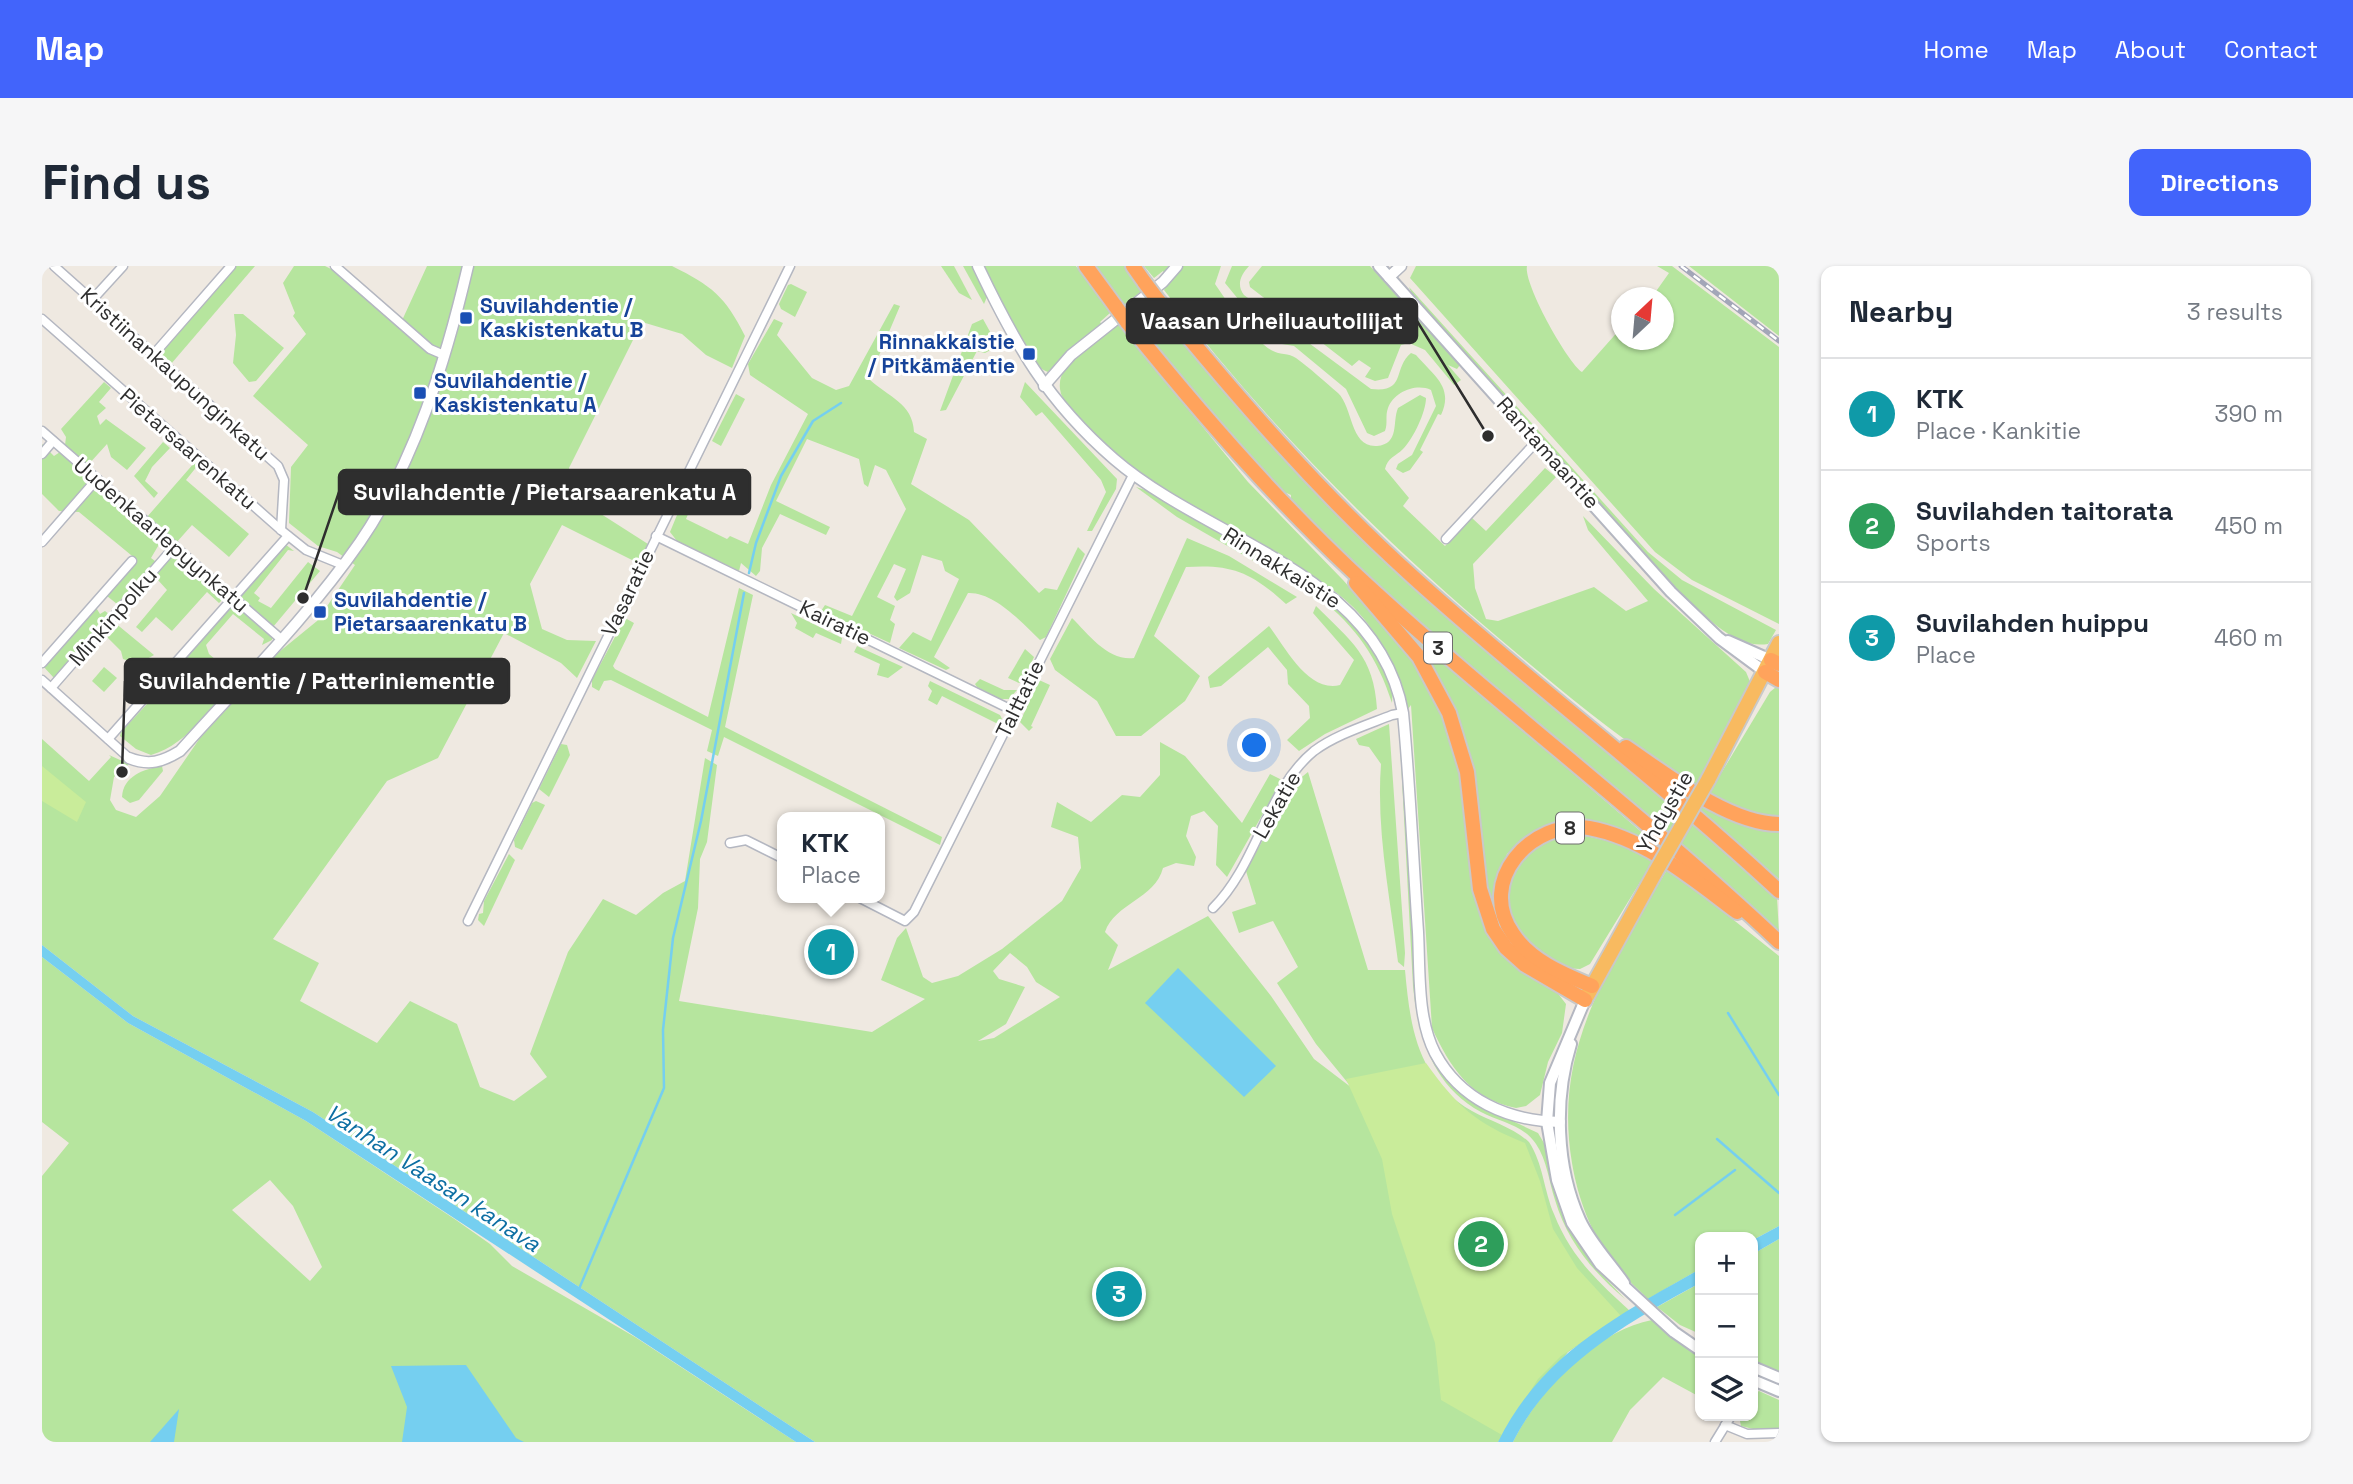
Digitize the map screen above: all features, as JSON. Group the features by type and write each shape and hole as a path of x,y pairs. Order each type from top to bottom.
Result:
{"highway":[{"name":"3","path":"1086,266 1127,322 1214,427 1349,569 1464,671 1713,880 1779,943"},
{"name":"3","path":"1133,266 1157,299 1247,406 1334,500 1429,592 1779,891"},
{"path":"1349,569 1359,589 1419,657 1449,713 1467,772 1480,889 1493,929 1506,948 1525,965 1588,993"},
{"name":"Yhdystie","path":"1588,993 1772,665 1779,643"},
{"path":"1772,665 1779,680"},
{"path":"1600,736 1626,747 1730,811 1755,821 1779,824"},
{"name":"8","path":"1588,993 1532,955 1511,932 1504,911 1503,887 1513,861 1532,839 1560,828 1588,828 1604,832 1649,852 1677,868 1779,943"}],"main road":[{"name":"Rantamaantie","path":"1379,266 1671,592 1719,638 1772,665"},
{"path":"1588,993 1550,1083 1547,1122 1557,1180 1572,1223 1600,1264 1636,1299 1695,1346"},
{"path":"1588,993 1568,1053 1560,1122 1567,1176 1581,1222 1636,1299"},
{"path":"1655,1315 1695,1338"},
{"path":"1758,1370 1779,1378"},
{"path":"1758,1382 1779,1391"}],"street":[{"name":"Kristiinankaupunginkatu","path":"54,266 278,466 284,480 285,533"},
{"path":"92,300 123,266"},
{"path":"154,354 231,266"},
{"path":"335,266 430,349 444,355"},
{"path":"42,680 129,758 147,764 165,760 180,751 281,639 343,565 372,523 407,454 444,355 468,266"},
{"name":"Vasaratie","path":"468,920 790,266"},
{"name":"Rinnakkaistie","path":"978,266 1012,338 1044,386 1090,437 1133,475 1308,580 1346,608 1383,653 1399,688 1403,713 1422,1000 1429,1037 1443,1066 1475,1099 1516,1117 1560,1122"},
{"path":"1044,386 1071,355 1163,282 1177,266"},
{"path":"1389,277 1401,266"},
{"name":"Pietarsaarenkatu","path":"42,319 285,533 306,550 343,565"},
{"name":"Uudenkaarlepyynkatu","path":"42,431 281,639"},
{"path":"42,454 53,441"},
{"path":"1446,539 1537,441"},
{"name":"Talttatie","path":"870,903 905,921 914,912 1133,475"},
{"path":"42,542 97,479"},
{"path":"108,739 234,598 285,533"},
{"name":"Kairatie","path":"656,536 1014,711"},
{"name":"Minkinpolku","path":"51,688 175,546"},
{"path":"42,663 132,561"},
{"name":"Lekatie","path":"1213,908 1230,891 1298,768 1315,750 1389,716 1403,713"},
{"path":"730,843 746,840 777,856"},
{"path":"1715,1442 1728,1421"},
{"path":"1726,1425 1747,1434 1779,1433"}],"green space":[{"path":"234,266 255,266 171,364 159,353"},
{"path":"294,266 325,266 399,327 427,266 672,266 716,294 731,311 745,336 732,368 706,355 682,334 642,322 569,468 576,498 648,544 638,563 562,525 530,584 542,629 567,640 596,641 577,678 561,663 504,633 438,758 387,781 273,939 319,963 300,1001 377,1043 410,1001 457,1024 480,1087 514,1101 547,1077 530,1054 568,952 603,899 636,915 663,893 685,881 705,758 717,765 707,842 700,859 698,908 679,1001 872,1032 925,999 881,980 897,938 906,928 923,977 932,983 958,976 1002,949 1062,901 1081,868 1078,837 1051,827 1057,802 1091,822 1122,795 1140,797 1160,775 1160,742 1185,756 1242,823 1270,774 1282,780 1227,877 1216,865 1218,826 1204,811 1191,816 1186,836 1196,857 1194,866 1176,863 1163,868 1152,887 1110,922 1105,932 1118,945 1108,970 1208,916 1271,996 1314,1059 1352,1088 1316,1044 1277,983 1298,967 1273,921 1239,933 1232,912 1256,904 1246,871 1293,784 1308,772 1368,970 1405,970 1414,1031 1428,1068 1439,1084 1454,1098 1472,1111 1529,1142 1554,1214 1568,1243 1596,1278 1630,1311 1568,1352 1498,1442 815,1442 313,1112 133,1016 42,945 42,739 89,781 111,757 109,755 129,764 114,777 110,800 116,810 136,817 160,796 200,738 279,652 317,621 355,565 337,552 318,546 289,523 291,467 308,445 253,396 306,334 293,316 295,313 283,283","holes":["1010,953 1027,967 1036,982 1060,997 994,1038 978,1041 1006,1024 1025,987 999,979 993,971"]},
{"path":"941,266 954,266 972,300 959,293"},
{"path":"963,266 974,266 987,297 984,304"},
{"path":"983,266 1076,266 1110,313 1100,322 1108,332 1118,324 1248,482 1343,580 1413,659 1446,718 1459,762 1493,939 1556,991 1566,1004 1562,1033 1548,1062 1540,1095 1526,1106 1516,1108 1500,1104 1474,1089 1454,1068 1432,1028 1411,705 1408,709 1393,667 1380,642 1353,607 1332,590 1167,491 1101,439 1068,406 1061,393 1062,373 1079,353 1072,347 1048,372 1038,366 1019,342"},
{"path":"1095,266 1124,266 1142,291 1124,305"},
{"path":"1144,266 1221,266 1215,284 1241,320 1264,345 1274,352 1296,358 1338,393 1347,407 1357,434 1368,445 1377,446 1389,441 1394,432 1398,408 1420,395 1426,398 1415,432 1385,469 1409,498 1403,506 1445,546 1472,518 1486,531 1545,468 1556,477 1473,564 1475,588 1486,619 1498,621 1594,587 1626,611 1648,601 1588,530 1583,516 1654,589 1746,672 1751,684 1695,787 1619,736 1501,640 1410,559 1323,474 1241,385 1164,290 1169,281 1163,271 1154,278"},
{"path":"1232,266 1249,266 1240,280 1244,295 1371,389 1382,389 1394,384 1405,359 1411,353 1435,376 1444,389 1444,405 1420,450 1423,452 1410,470 1403,473 1396,469 1398,464 1412,455 1436,406 1431,390 1412,388 1400,393 1388,408 1385,431 1374,436 1367,433 1346,389 1294,346 1276,343 1270,338 1225,283"},
{"path":"1262,266 1370,266 1460,365 1457,369 1448,365 1461,380 1454,385 1425,350 1409,343 1401,345 1388,378 1375,381 1365,377 1371,368 1359,360 1352,366 1250,287 1249,282"},
{"path":"1416,266 1527,266 1532,288 1547,322 1582,372 1611,339 1611,350 1674,350 1674,287 1659,287 1669,273 1657,266 1672,266 1779,347 1779,624 1692,580 1655,552 1410,278"},
{"path":"1689,266 1779,266 1779,336"},
{"path":"791,284 807,292 795,317 781,309 779,304"},
{"path":"1409,287 1648,552 1682,580 1776,630 1768,644 1745,642 1735,638 1689,602 1414,299"},
{"path":"1149,299 1306,483 1777,897 1779,933 1720,878 1379,588 1291,500 1291,495 1282,491 1210,411 1132,316"},
{"path":"894,304 900,306 869,379 904,407 913,422 914,432 927,439 911,484 969,520 1039,593 1045,588 1057,590 1078,547 1085,554 1046,637 1040,640 998,603 978,594 968,593 934,657 950,668 946,670 899,648 913,632 931,641 959,579 945,571 942,561 922,555 910,593 897,601 894,597 906,569 894,564 877,597 895,606 890,620 895,624 890,643 821,611 825,605 852,616 906,509 886,470 875,465 868,487 864,484 859,459 807,439 776,501 830,527 826,535 780,514 762,548 760,571 756,576 741,563 739,571 677,541 670,532 689,486 698,491 686,519 727,539 730,536 748,544 771,485 808,414 750,375 748,364 774,319 783,323 777,335 812,378 836,390 849,386"},
{"path":"234,314 243,314 284,348 256,381 249,382 233,363 236,335"},
{"path":"983,319 998,346 985,353 977,351 946,410 940,411 972,324"},
{"path":"104,382 111,388 99,402 106,408 97,416 100,425 106,419 146,448 127,470 111,457 107,444 88,465 65,445 66,437 61,429"},
{"path":"1025,382 1117,479 1116,489 1092,531 1087,531 1106,492 1101,480 1042,412 1036,416 1020,397"},
{"path":"736,394 745,399 721,446 712,441"},
{"path":"163,442 170,448 152,467 145,481 158,493 154,498 134,476"},
{"path":"42,444 54,456 60,452 123,508 126,518 161,541 151,558 163,567 175,553 225,597 219,603 207,592 172,631 156,617 142,632 136,627 167,590 148,569 117,604 107,596 137,560 79,512 59,511 42,494"},
{"path":"195,462 198,465 186,480 249,534 229,557 192,525 176,543 147,517"},
{"path":"1136,487 1155,493 1304,582 1306,591 1177,517"},
{"path":"1187,538 1229,556 1297,597 1286,604 1262,584 1240,572 1216,567 1186,567 1154,636 1200,676 1185,701 1141,736 1116,736 1097,701 1055,670 1050,659 1072,618 1107,651 1125,658 1134,658"},
{"path":"285,544 294,551 288,550 254,593 260,598 258,601 271,608 308,562 320,571 273,627 239,596"},
{"path":"739,588 753,595 725,727 942,837 940,845 885,818 885,812 874,812 724,737 718,756 707,751 712,730 611,680 604,681 599,691 592,687 592,680 625,618 634,623 613,666 615,669 708,717"},
{"path":"1323,597 1346,616 1370,643 1388,674 1392,703 1373,658 1355,632 1319,598"},
{"path":"233,603 272,636 272,640 262,645 264,639 233,614 206,645 209,654 222,665 209,681 218,689 238,666 242,671 202,720 178,741 151,755 136,749 120,736 121,732 161,689 171,699 188,680 176,669"},
{"path":"95,606 100,614 105,611 110,615 54,678 42,665"},
{"path":"1316,606 1350,640 1366,662 1375,691 1377,709 1325,734 1299,751 1287,740 1310,718 1309,706 1288,684 1287,670 1268,647 1221,686 1210,688 1208,677 1269,626 1290,656 1308,675 1328,686 1340,685 1354,660 1313,613"},
{"path":"791,613 842,638 841,644 816,633 813,638 795,628 797,623"},
{"path":"114,622 154,655 138,664 123,659 121,651 106,636 107,628"},
{"path":"1402,627 1680,865 1580,823 1549,825 1521,840 1507,854 1497,882 1498,913 1534,962 1506,940 1496,922 1440,682"},
{"path":"857,646 903,667 888,678 877,675 880,664 854,652"},
{"path":"1025,649 1034,657 1023,681 1019,683 1008,678"},
{"path":"104,667 117,678 104,692 92,681"},
{"path":"980,679 1004,690 1017,690 1009,699 1000,699 977,687 975,684"},
{"path":"1039,680 1050,685 1029,731 1020,722"},
{"path":"930,681 1000,715 1000,725 942,696 937,705 928,700 932,691 928,686"},
{"path":"1776,687 1779,688 1779,820 1749,814 1708,795 1770,692"},
{"path":"1389,724 1404,967 1398,962 1385,863 1380,814 1381,764 1369,747 1359,745 1356,739"},
{"path":"1399,725 1416,988 1435,1062 1443,1076 1472,1102 1538,1133 1547,1148 1566,1218 1580,1245 1592,1264 1625,1299 1592,1267 1566,1229 1536,1144 1525,1132 1481,1112 1451,1089 1431,1058 1424,1041 1413,986"},
{"path":"561,744 567,745 570,755 549,797 539,789"},
{"path":"42,766 86,802 77,822 42,801"},
{"path":"162,766 163,771 139,800 130,803 122,797 130,779 148,769"},
{"path":"1664,779 1779,828 1779,879"},
{"path":"536,801 545,805 522,850 515,847 514,840 532,803"},
{"path":"1569,832 1621,844 1653,861 1590,964 1580,969 1559,965 1541,956 1526,942 1515,926 1510,907 1510,887 1516,868 1529,850"},
{"path":"509,854 515,860 484,926 478,920 479,914 483,913 484,901"},
{"path":"1668,868 1779,956 1779,1226 1758,1237 1758,1232 1695,1232 1695,1272 1648,1299 1614,1264 1592,1228 1582,1203 1572,1163 1568,1121 1571,1081 1579,1043 1591,1007"},
{"path":"42,957 128,1023 306,1121 456,1220 490,1244 512,1266 635,1337 796,1442 42,1442 42,1176 69,1143 42,1122","holes":["270,1180 293,1206 322,1267 310,1281 232,1210"]},
{"path":"1426,1063 1468,1112 1493,1128 1525,1143 1540,1181 1553,1229 1577,1268 1621,1316 1561,1356 1538,1379 1502,1435 1441,1400 1435,1343 1392,1214 1382,1159 1346,1079"},
{"path":"1779,1239 1779,1373 1758,1363 1758,1251"},
{"path":"1695,1286 1695,1332 1680,1325 1657,1307"},
{"path":"1652,1320 1695,1352 1695,1394 1663,1377 1630,1410 1612,1442 1513,1442 1537,1403 1570,1366 1590,1350 1631,1326"},
{"path":"1758,1392 1779,1400 1779,1428 1761,1431 1741,1426 1740,1421 1758,1421"}],"water":[{"path":"42,945 133,1016 313,1112 815,1442 796,1442 306,1121 128,1023 42,957"},
{"path":"1178,968 1276,1066 1244,1097 1145,1003"},
{"path":"1779,1226 1779,1239 1758,1251 1758,1237"},
{"path":"1695,1272 1695,1286 1619,1330 1594,1349 1548,1391 1513,1442 1498,1442 1536,1384 1559,1361 1640,1303"},
{"path":"466,1365 516,1438 524,1442 402,1442 407,1407 391,1366"},
{"path":"179,1409 174,1442 150,1442"}],"waterway":[{"path":"749,573 756,543 781,476 813,421 841,403"},
{"path":"579,1289 664,1088 663,1030 673,938 701,821 744,593"},
{"path":"1728,1013 1779,1095"},
{"path":"1717,1139 1779,1193"},
{"path":"1675,1215 1735,1170"}],"railway":[{"path":"1681,266 1779,341"}],"place":[{"name":"Suvilahdentie / Kaskistenkatu B","path":"466,318"},
{"name":"Rinnakkaistie / Pitkämäentie","path":"1029,354"},
{"name":"Suvilahdentie / Kaskistenkatu A","path":"420,393"},
{"name":"Vaasan Urheiluautoilijat","path":"1488,436"},
{"name":"Suvilahdentie / Pietarsaarenkatu A","path":"303,598"},
{"name":"Suvilahdentie / Pietarsaarenkatu B","path":"320,612"},
{"name":"Suvilahdentie / Patteriniementie","path":"122,772"},
{"name":"KTK","path":"831,952"},
{"name":"Suvilahden taitorata","path":"1481,1244"},
{"name":"Suvilahden huippu","path":"1119,1294"}],"water label":[{"name":"Vanhan Vaasan kanava","path":"433,1178"}]}
